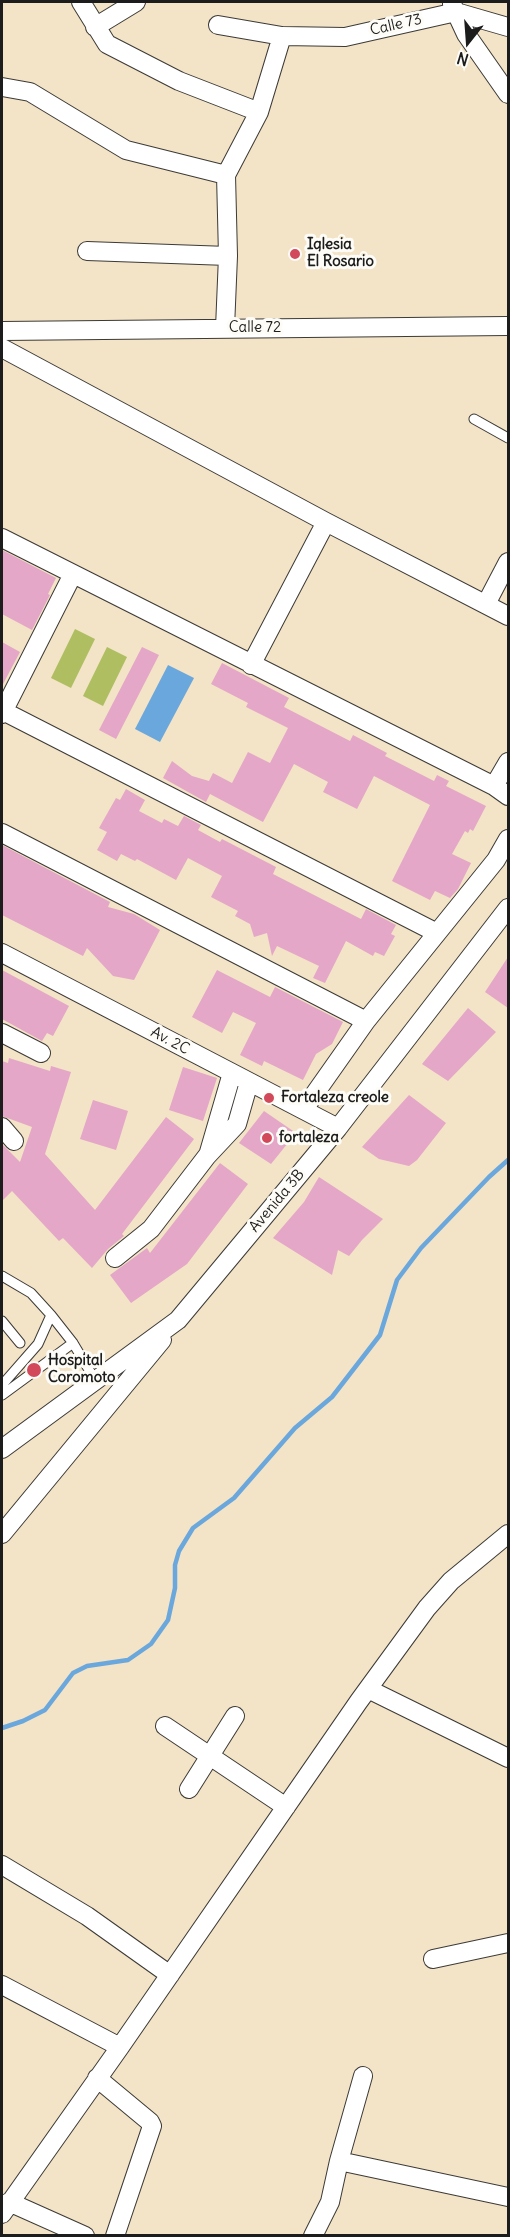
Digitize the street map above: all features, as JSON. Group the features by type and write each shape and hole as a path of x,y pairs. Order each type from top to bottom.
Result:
{"street":[{"path":"81,2 107,44 179,81 259,112"},
{"path":"95,27 136,2"},
{"path":"453,7 466,34 508,94"},
{"name":"Calle 73","path":"218,25 282,36 345,37 453,7 508,27"},
{"path":"225,328 228,256 226,175 259,112 282,36"},
{"path":"2,87 30,92 126,150 226,175"},
{"path":"87,251 228,256"},
{"name":"Calle 72","path":"2,331 508,326"},
{"path":"2,348 326,522 508,616"},
{"path":"251,665 326,522"},
{"path":"2,538 501,791 508,762"},
{"path":"486,604 508,562"},
{"path":"73,574 2,713 437,933"},
{"path":"2,833 366,1021"},
{"path":"303,1109 366,1021 496,860 508,839"},
{"name":"Avenida 3B","path":"2,1449 178,1320 338,1128 508,908"},
{"name":"Av. 2C","path":"2,953 338,1128"},
{"path":"2,1033 40,1053"},
{"path":"207,1156 232,1073"},
{"path":"115,1258 151,1229 207,1156 237,1124 249,1082"},
{"path":"2,1126 14,1141"},
{"path":"2,1534 178,1320"},
{"path":"85,2235 5,2208 427,1608 451,1581 508,1534"},
{"path":"368,1689 508,1758"},
{"path":"189,1789 235,1716"},
{"path":"165,1726 286,1807"},
{"path":"2,1865 87,1916 170,1975"},
{"path":"433,1959 508,1943"},
{"path":"2,1985 120,2047"},
{"path":"313,2235 330,2202 363,2076"},
{"path":"97,2078 152,2126 115,2235"},
{"path":"339,2161 508,2197"}],"lane":[{"path":"474,419 508,438"},
{"path":"2,1276 31,1293 51,1315 73,1343 95,1380"},
{"path":"2,1385 38,1344 51,1315"},
{"path":"2,1321 20,1343"},
{"path":"2,1395 73,1343"}],"green space":[{"path":"75,629 95,639 71,688 51,678"},
{"path":"107,647 127,657 103,706 83,696"}],"water":[{"path":"168,665 194,678 160,742 135,729"}],"building":[{"path":"2,550 56,578 32,630 2,614"},
{"path":"2,642 20,652 2,686"},
{"path":"142,647 159,655 116,739 99,730"},
{"path":"222,663 289,698 284,707 350,741 353,735 387,753 385,756 434,781 437,775 449,781 446,786 486,806 473,831 470,829 468,833 465,831 452,854 471,863 458,889 450,898 435,891 430,900 392,881 430,805 374,776 357,809 323,792 328,782 294,764 263,822 210,794 206,802 163,778 172,761 192,776 209,781 213,773 232,783 248,752 270,763 288,728 246,707 248,703 211,684"},
{"path":"126,789 145,800 139,811 162,823 164,819 178,826 184,816 201,825 198,830 220,842 222,839 276,867 273,874 361,919 366,909 396,925 391,934 395,936 384,956 375,952 373,956 346,941 325,983 313,978 319,966 277,946 272,956 267,933 254,937 250,924 235,916 238,911 211,897 222,876 188,858 176,880 137,859 135,861 121,854 117,861 97,850 107,832 99,828 116,798 120,800"},
{"path":"2,845 110,902 108,907 134,914 160,930 134,980 113,976 87,948 83,956 2,915"},
{"path":"508,957 508,1008 485,992"},
{"path":"2,970 69,1006 53,1036 47,1033 42,1041 2,1019"},
{"path":"217,970 270,997 275,987 343,1022 332,1044 316,1054 303,1080 264,1061 262,1066 240,1055 256,1023 233,1012 222,1033 192,1017"},
{"path":"468,1008 496,1032 448,1081 422,1064"},
{"path":"9,1058 50,1071 51,1066 71,1072 45,1154 95,1210 166,1117 194,1139 122,1234 124,1236 108,1249 92,1268 63,1238 59,1241 12,1191 2,1201 2,1144 20,1162 32,1127 2,1116 2,1061 8,1063"},
{"path":"183,1067 217,1078 203,1121 169,1110"},
{"path":"409,1095 446,1123 417,1160 409,1166 379,1159 362,1147"},
{"path":"93,1100 128,1111 116,1150 80,1139"},
{"name":"fortaleza","path":"264,1111 296,1133 271,1164 239,1143"},
{"path":"220,1163 248,1184 187,1264 131,1303 110,1275 147,1248 150,1253"},
{"path":"319,1177 383,1219 349,1256 338,1250 332,1275 273,1238 304,1202"}],"waterway":[{"path":"2,1728 45,1710 73,1673 87,1666 128,1660 151,1644 168,1620 175,1588 175,1565 179,1551 193,1528 234,1498 295,1428 332,1397 380,1335 397,1280 421,1248 508,1160"}],"place":[{"name":"Iglesia El Rosario","path":"295,254"},
{"name":"Fortaleza creole","path":"269,1098"},
{"name":"fortaleza","path":"267,1138"},
{"name":"Hospital Coromoto","path":"34,1370"}]}
